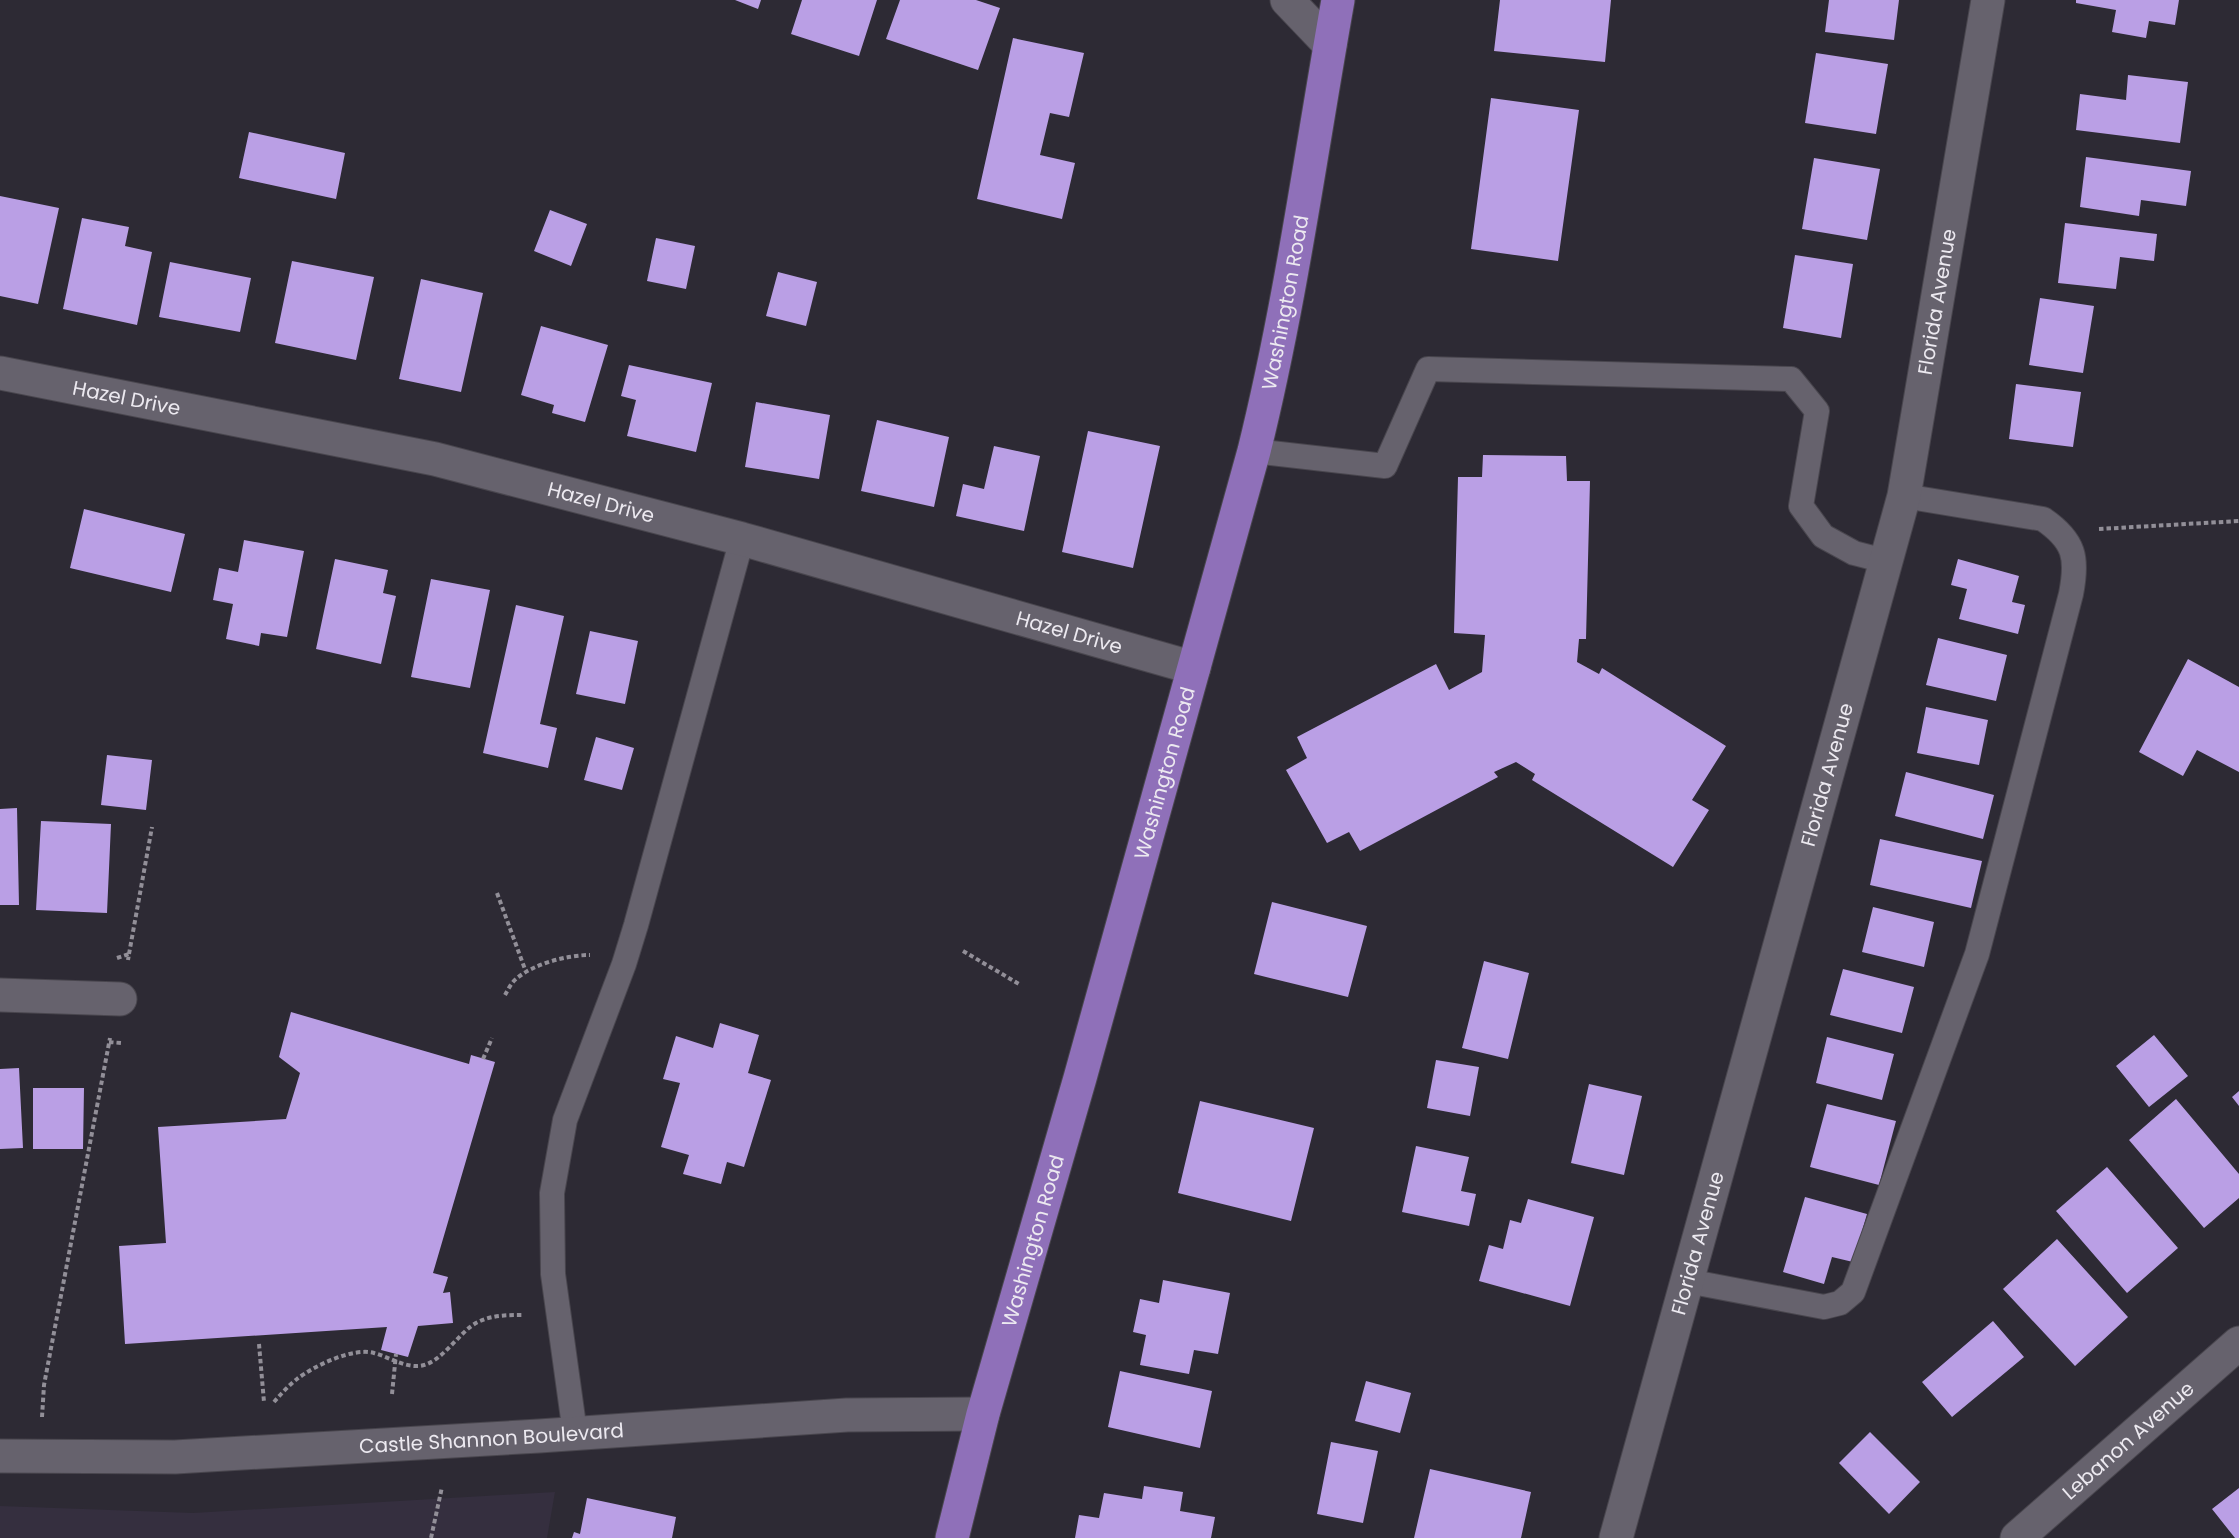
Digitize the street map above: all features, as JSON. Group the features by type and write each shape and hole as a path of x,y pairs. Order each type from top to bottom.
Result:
{"main road":[{"name":"Washington Road","path":"952,1538 982,1414 1080,1078 1270,390 1288,299 1338,0"}],"street":[{"path":"1287,0 1330,45"},
{"name":"Florida Avenue","path":"1617,1538 1904,496 1988,0"},
{"name":"Hazel Drive","path":"0,373 435,459 742,539 1194,668"},
{"path":"0,995 120,999"},
{"name":"Lebanon Avenue","path":"2017,1538 2239,1343"},
{"name":"Castle Shannon Boulevard","path":"0,1456 175,1457 847,1415 982,1414"}],"lane":[{"path":"1254,451 1385,466 1428,369 1791,379 1817,411 1801,506 1823,536 1854,553 1885,561"},
{"path":"1687,1281 1824,1307 1840,1303 1853,1292 1977,954 2072,594 2075,572 2071,547 2060,531 2043,519 1904,496"},
{"path":"575,1433 553,1274 552,1193 563,1130 627,955 742,539"}],"path":[{"path":"2060,531 2239,521"},
{"path":"129,954 152,827"},
{"path":"497,893 526,972"},
{"path":"963,951 1019,984"},
{"path":"506,995 514,980 543,964 596,954"},
{"path":"483,1059 492,1038"},
{"path":"42,1422 47,1373 109,1042 121,1043"},
{"path":"274,1402 297,1379 331,1360 372,1352 395,1362 420,1366 437,1357 477,1322 499,1315 524,1315"},
{"path":"259,1344 264,1402"},
{"path":"392,1394 396,1354"},
{"path":"431,1538 442,1487"}],"shaded area":[{"path":"555,1492 547,1538 0,1538 0,1506 193,1513"}],"building":[{"path":"735,0 761,0 758,9"},
{"path":"802,0 877,0 859,56 791,34"},
{"path":"900,0 976,0 1000,8 978,70 886,39"},
{"path":"1500,0 1611,0 1605,62 1494,51"},
{"path":"1829,0 1899,0 1894,40 1825,32"},
{"path":"2076,0 2179,0 2175,25 2149,21 2146,38 2112,32 2116,10 2076,3"},
{"path":"1013,38 1084,53 1069,117 1050,113 1040,155 1075,163 1062,219 977,199"},
{"path":"1816,53 1888,64 1876,134 1805,123"},
{"path":"2128,75 2188,82 2180,143 2076,130 2080,94 2126,100"},
{"path":"1491,98 1579,110 1558,261 1471,249"},
{"path":"249,132 345,153 336,199 239,178"},
{"path":"2086,157 2191,171 2186,206 2141,200 2139,216 2080,207"},
{"path":"1814,158 1880,169 1867,240 1802,229"},
{"path":"0,196 59,208 38,304 0,296"},
{"path":"550,210 587,224 571,266 534,251"},
{"path":"82,218 129,227 125,246 152,252 137,325 63,309"},
{"path":"2065,223 2157,234 2154,261 2120,257 2116,289 2058,283"},
{"path":"656,238 695,246 686,289 647,281"},
{"path":"1795,255 1853,264 1841,338 1783,328"},
{"path":"292,261 374,277 356,360 275,343"},
{"path":"170,262 251,278 240,332 159,317"},
{"path":"778,272 817,282 806,326 766,316"},
{"path":"421,279 483,293 461,392 399,379"},
{"path":"2040,298 2094,306 2083,373 2029,365"},
{"path":"541,326 608,345 585,422 552,413 554,405 521,395"},
{"path":"629,365 712,383 696,452 627,436 636,400 621,396"},
{"path":"2016,384 2081,392 2073,447 2009,439"},
{"path":"756,402 830,415 819,479 745,467"},
{"path":"877,420 949,437 934,507 861,491"},
{"path":"1088,431 1160,446 1133,568 1062,552"},
{"path":"994,446 1040,456 1024,531 956,516 963,484 984,489"},
{"path":"1483,455 1566,456 1567,481 1590,481 1586,639 1579,639 1577,662 1599,674 1602,668 1726,746 1692,800 1709,810 1673,867 1532,780 1535,774 1516,762 1494,772 1498,777 1360,851 1349,832 1327,843 1286,770 1307,758 1297,737 1436,664 1449,690 1482,672 1485,635 1454,633 1458,477 1482,477"},
{"path":"84,509 185,534 171,592 70,568"},
{"path":"244,540 304,551 287,637 261,633 259,646 226,639 233,604 213,600 219,568 238,572"},
{"path":"335,559 388,570 383,593 396,596 381,664 316,649"},
{"path":"1958,559 2019,576 2012,602 2025,605 2018,634 1959,619 1967,589 1951,585"},
{"path":"431,579 490,590 470,688 411,677"},
{"path":"516,605 564,616 540,724 557,728 548,768 483,753"},
{"path":"590,631 638,641 625,704 576,694"},
{"path":"1938,638 2007,655 1996,701 1926,685"},
{"path":"2188,659 2239,687 2239,772 2197,750 2183,776 2139,752"},
{"path":"1926,707 1988,720 1979,765 1917,753"},
{"path":"596,737 634,748 622,790 584,780"},
{"path":"107,755 152,760 146,810 101,805"},
{"path":"1906,772 1994,795 1983,839 1895,816"},
{"path":"17,808 19,905 0,905 0,809"},
{"path":"41,821 111,824 107,913 36,910"},
{"path":"1880,839 1982,861 1971,908 1870,885"},
{"path":"1272,902 1367,926 1348,997 1254,974"},
{"path":"1873,907 1934,922 1924,967 1862,952"},
{"path":"1484,961 1529,973 1508,1059 1462,1048"},
{"path":"1843,969 1914,987 1902,1033 1830,1015"},
{"path":"291,1012 469,1064 471,1055 495,1062 433,1273 448,1277 443,1293 450,1292 453,1323 418,1326 408,1357 381,1350 387,1327 125,1344 119,1246 166,1243 158,1127 286,1119 300,1073 279,1057"},
{"path":"720,1023 759,1035 748,1073 771,1080 744,1167 727,1162 721,1184 683,1174 689,1155 661,1147 680,1083 663,1079 676,1036 713,1048"},
{"path":"2154,1035 2188,1076 2149,1107 2116,1066"},
{"path":"1827,1037 1894,1054 1882,1100 1816,1083"},
{"path":"1436,1060 1479,1067 1470,1116 1427,1108"},
{"path":"19,1068 23,1148 0,1149 0,1069"},
{"path":"1589,1084 1642,1096 1624,1175 1571,1163"},
{"path":"33,1088 84,1088 83,1149 33,1149"},
{"path":"2239,1091 2239,1106 2232,1097"},
{"path":"2176,1099 2239,1174 2239,1198 2204,1228 2129,1140"},
{"path":"1200,1101 1314,1128 1291,1221 1178,1193"},
{"path":"1827,1104 1896,1121 1879,1185 1810,1167"},
{"path":"1416,1146 1469,1157 1461,1191 1476,1194 1469,1226 1402,1212"},
{"path":"2107,1167 2178,1248 2127,1293 2056,1211"},
{"path":"1805,1197 1867,1214 1853,1262 1832,1257 1824,1284 1783,1272"},
{"path":"1528,1199 1594,1217 1570,1306 1479,1281 1489,1245 1503,1249 1510,1220 1521,1223"},
{"path":"2057,1239 2128,1317 2075,1366 2003,1289"},
{"path":"1163,1280 1230,1293 1218,1354 1194,1350 1189,1374 1140,1365 1146,1335 1133,1332 1140,1299 1159,1303"},
{"path":"1993,1321 2024,1357 1952,1417 1922,1382"},
{"path":"1120,1371 1212,1391 1200,1448 1108,1427"},
{"path":"1366,1381 1411,1393 1400,1433 1355,1421"},
{"path":"1870,1432 1920,1482 1889,1514 1839,1463"},
{"path":"1331,1442 1378,1451 1363,1523 1317,1514"},
{"path":"1430,1469 1531,1492 1521,1538 1414,1538"},
{"path":"1144,1486 1183,1492 1180,1511 1215,1517 1211,1538 1075,1538 1079,1515 1099,1518 1104,1493 1142,1499"},
{"path":"2239,1488 2239,1538 2235,1538 2212,1509"},
{"path":"587,1498 676,1517 672,1538 572,1538 574,1532 580,1534"}]}
